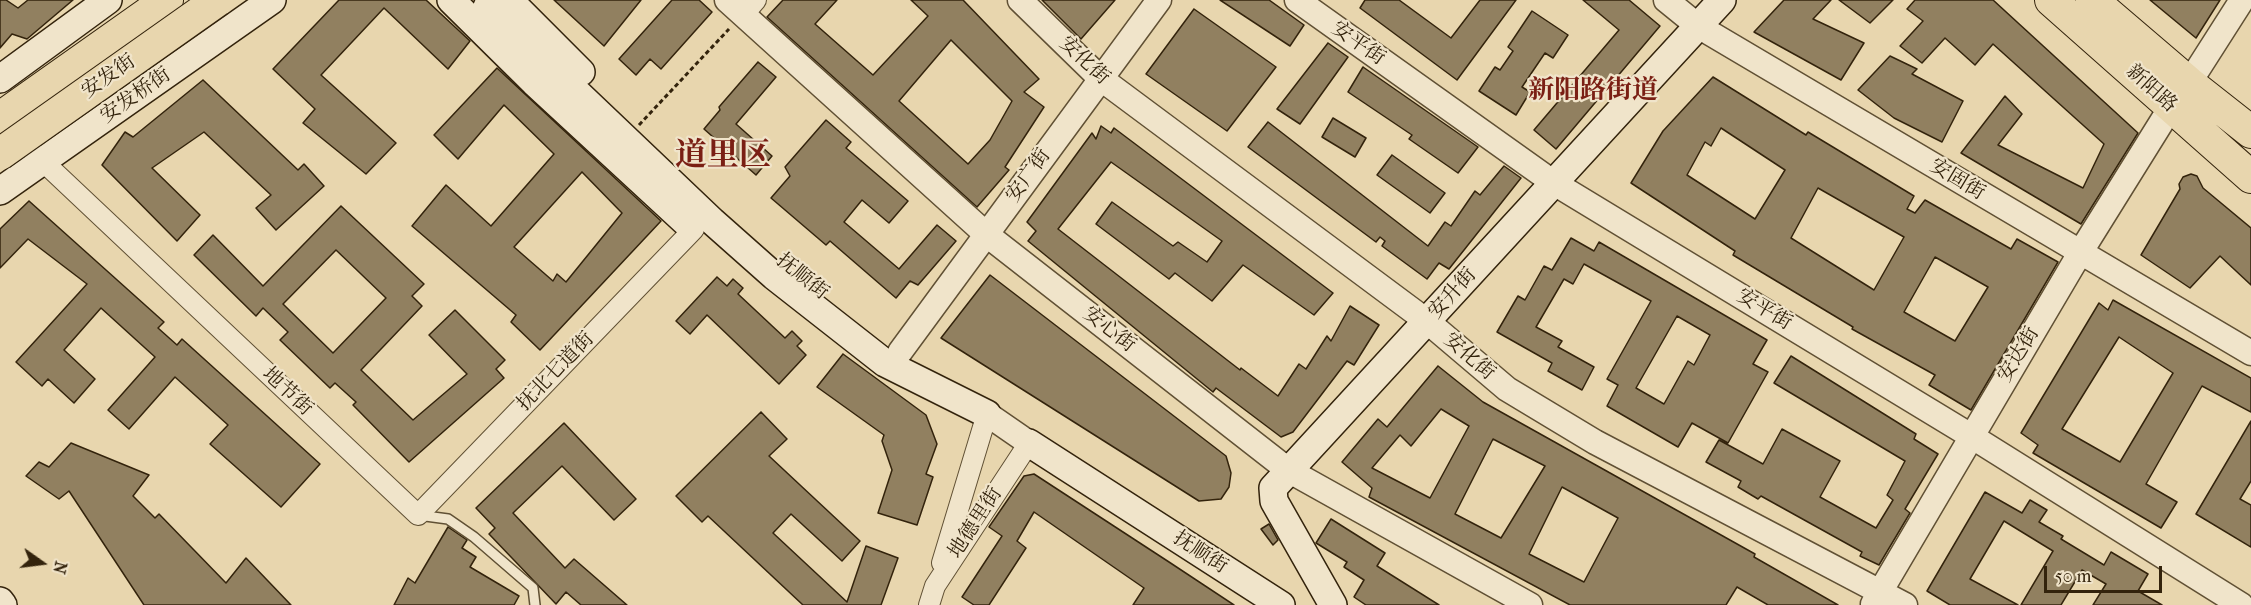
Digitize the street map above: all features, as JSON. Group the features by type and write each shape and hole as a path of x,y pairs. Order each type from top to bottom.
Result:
{"highway":[{"name":"安发街","path":"0,118 167,0"},
{"name":"安发街","path":"0,154 218,0"},
{"name":"新阳路","path":"2051,0 2180,95 2251,132"},
{"name":"新阳路","path":"2092,0 2180,95 2251,177"}],"main road":[{"path":"0,79 108,0"},
{"name":"安发桥街","path":"0,191 272,0"},
{"name":"抚顺街","path":"451,0 534,82 694,230 778,293 838,327"},
{"name":"安升街","path":"1333,605 1274,501 1273,488 1722,0"},
{"name":"抚顺街","path":"498,4 637,127 762,244 837,306 987,414"},
{"name":"抚顺街","path":"498,4 712,221 774,276 885,363 987,414"},
{"name":"抚顺街","path":"1029,443 1281,605"},
{"path":"0,601 3,605"}],"street":[{"name":"安化街","path":"1020,0 1100,78 1428,322 1507,389 1594,442 1877,598 1905,605"},
{"name":"安广街","path":"900,352 1159,0"},
{"name":"安平街","path":"1297,0 1554,183 1971,436 2241,605"},
{"name":"安固街","path":"1666,0 1698,26 2251,353"},
{"name":"安达街","path":"1877,598 2080,253 2242,0"},
{"name":"安心街","path":"742,5 987,235 1288,470 1530,605"},
{"name":"地节街","path":"0,122 418,515"},
{"name":"抚北七道街","path":"418,515 694,230"},
{"path":"935,586 987,414 1029,443"},
{"name":"地德里街","path":"929,605 935,586 1029,443"}],"lane":[{"path":"418,515 448,519 474,537 533,588 535,605"}],"path":[{"path":"637,127 742,5"}],"building":[{"path":"0,0 6,0 18,8 28,0 73,0 27,39 12,34 0,48"},
{"path":"339,0 426,0 470,41 448,69 384,8 321,75 396,143 366,174 303,123 315,109 273,69"},
{"path":"554,0 641,0 604,46"},
{"path":"672,0 699,0 712,12 661,69 650,59 636,75 619,59"},
{"path":"783,0 837,0 815,24 873,75 928,16 911,0 963,0 1039,79 1024,92 1044,107 1005,167 1009,170 977,207 767,17","holes":["951,40 1012,101 990,140 968,164 899,101"]},
{"path":"1042,0 1115,0 1081,39"},
{"path":"1220,0 1269,0 1304,25 1290,46"},
{"path":"1365,0 1399,0 1451,38 1480,0 1516,0 1457,80 1360,8"},
{"path":"1583,0 1629,0 1660,26 1556,149 1534,130 1619,30"},
{"path":"1784,0 1831,0 1813,19 1864,43 1841,80 1754,32"},
{"path":"1839,0 1893,0 1870,23"},
{"path":"1915,0 1993,0 2138,133 2081,224 1961,153 2005,96 2022,114 1998,145 2083,188 2104,144 1993,44 1975,65 1945,38 1922,63 1900,46 1923,21 1907,9"},
{"path":"2150,0 2220,0 2196,38"},
{"path":"1194,9 1276,67 1227,131 1146,74"},
{"path":"1532,11 1568,35 1553,58 1545,53 1522,87 1530,92 1516,115 1479,91 1495,67 1500,70 1513,51 1508,47"},
{"path":"1328,43 1348,57 1300,124 1277,109"},
{"path":"1890,56 1917,69 1912,74 1963,101 1942,142 1894,118 1858,90"},
{"path":"758,62 776,77 736,124 772,156 756,175 704,129 720,110 719,107"},
{"path":"1363,67 1478,147 1458,173 1409,139 1412,135 1348,92"},
{"path":"497,68 661,221 540,350 511,322 516,315 412,226 446,185 491,226 554,154 504,105 458,159 434,135","holes":["582,172 622,213 566,282 557,274 553,281 514,247"]},
{"path":"1713,77 1806,135 1808,132 1914,196 1907,209 1915,213 1925,200 2011,249 2017,239 2058,262 1971,410 1929,385 1935,375 1852,329 1853,327 1733,255 1735,251 1631,183 1663,131","holes":["1721,128 1785,170 1755,219 1687,175 1705,142 1711,146","1818,188 1904,237 1874,290 1791,238","1935,257 1988,287 1955,341 1904,312"]},
{"path":"203,80 298,170 304,164 324,186 276,230 256,208 271,195 204,132 152,168 200,215 177,241 102,165 125,132 133,137"},
{"path":"1333,118 1366,138 1355,157 1322,137"},
{"path":"826,120 851,142 846,148 908,201 889,223 862,200 844,222 899,269 937,225 956,241 918,285 910,281 896,298 830,241 826,245 771,198 790,176 785,167"},
{"path":"1268,122 1428,246 1445,222 1451,226 1475,191 1480,195 1504,166 1521,178 1449,269 1439,263 1427,279 1382,246 1385,241 1380,237 1376,242 1248,147"},
{"path":"1101,126 1111,133 1114,128 1333,293 1314,315 1243,265 1212,301 1175,273 1169,279 1096,224 1112,202 1173,246 1178,242 1207,262 1222,241 1111,162 1058,229 1240,370 1241,368 1278,396 1299,364 1306,369 1327,336 1331,341 1350,306 1379,325 1354,365 1347,361 1293,432 1281,437 1216,388 1213,392 1028,241 1036,231 1027,222 1092,133 1096,139"},
{"path":"1392,155 1445,193 1430,213 1377,175"},
{"path":"2191,174 2197,176 2203,188 2251,228 2251,285 2220,256 2190,288 2141,255 2180,189 2179,184 2183,177"},
{"path":"29,201 164,322 158,328 177,345 182,339 320,464 281,507 210,444 228,425 175,377 129,429 108,410 155,357 101,308 64,350 95,379 74,403 48,379 42,386 16,362 87,284 28,239 0,268 0,229"},
{"path":"341,206 424,284 412,296 422,306 361,370 413,420 467,374 429,335 455,310 505,360 496,369 504,378 409,462 353,405 356,402 335,383 330,388 280,340 288,332 263,308 256,316 194,255 213,235 263,286","holes":["336,250 386,298 333,353 283,304"]},
{"path":"1571,238 1594,251 1599,242 1767,340 1753,364 1768,372 1728,443 1692,423 1678,447 1607,406 1618,385 1607,379 1651,301 1584,264 1573,284 1564,279 1536,327 1562,341 1558,347 1594,367 1582,390 1548,371 1552,363 1497,332 1518,296 1525,300 1544,266 1552,270","holes":["1677,316 1710,335 1694,365 1688,361 1664,404 1636,388"]},
{"path":"990,275 1226,456 1231,473 1229,487 1221,499 1199,501 941,338"},
{"path":"717,277 727,286 733,279 743,288 738,294 785,338 792,331 802,341 797,346 806,355 779,384 707,315 690,334 676,321"},
{"path":"2113,300 2251,378 2251,412 2202,386 2146,484 2177,502 2161,528 2033,453 2038,445 2021,433 2099,303 2108,310","holes":["2119,337 2173,373 2120,462 2062,429"]},
{"path":"843,354 926,415 937,444 926,474 933,477 917,525 878,513 892,470 882,441 884,435 817,387"},
{"path":"1791,356 1916,434 1914,439 1938,454 1905,509 1910,513 1879,565 1860,556 1862,552 1761,496 1758,499 1738,487 1741,481 1706,462 1719,440 1763,464 1782,429 1840,461 1820,497 1876,528 1893,500 1887,495 1905,461 1774,383"},
{"path":"1438,366 1483,402 1755,554 1754,557 1838,605 1768,605 1737,587 1726,605 1570,605 1369,497 1372,488 1342,462 1378,419 1387,427","holes":["1441,409 1469,426 1430,498 1372,468 1400,435 1411,446","1493,439 1545,466 1501,538 1455,514","1562,487 1618,518 1584,582 1529,554"]},
{"path":"761,412 787,439 769,456 860,541 842,561 791,514 773,533 847,602 866,546 898,558 881,605 803,605 708,516 702,522 676,496"},
{"path":"2251,421 2251,481 2240,499 2251,505 2251,547 2196,514"},
{"path":"564,423 636,499 614,520 562,466 513,513 565,568 574,559 627,605 581,605 566,592 556,604 489,534 495,528 476,508"},
{"path":"71,443 149,475 133,496 155,518 159,514 226,583 246,558 291,605 144,605 69,491 59,499 26,476 39,462 49,467"},
{"path":"1034,474 1234,605 1133,605 1144,588 1034,512 1017,541 1026,548 989,605 974,605 962,597 1002,536 989,527 1024,476"},
{"path":"1985,492 2022,513 2030,500 2047,510 2039,522 2063,536 2061,539 2104,565 2111,552 2148,574 2138,591 2162,605 2093,605 2106,584 2082,570 2061,605 2021,605 2053,551 2004,521 1970,579 2018,605 1950,605 1927,591"},
{"path":"1331,519 1385,553 1377,566 1439,605 1366,605 1354,597 1364,580 1344,567 1347,562 1316,543"},
{"path":"1269,524 1278,540 1273,545 1261,529"},
{"path":"448,527 467,540 462,548 476,557 470,567 519,596 514,605 394,605 408,578 415,583"}],"district":[{"name":"新阳路街道","path":"1593,92"},
{"name":"道里区","path":"723,157"}]}
